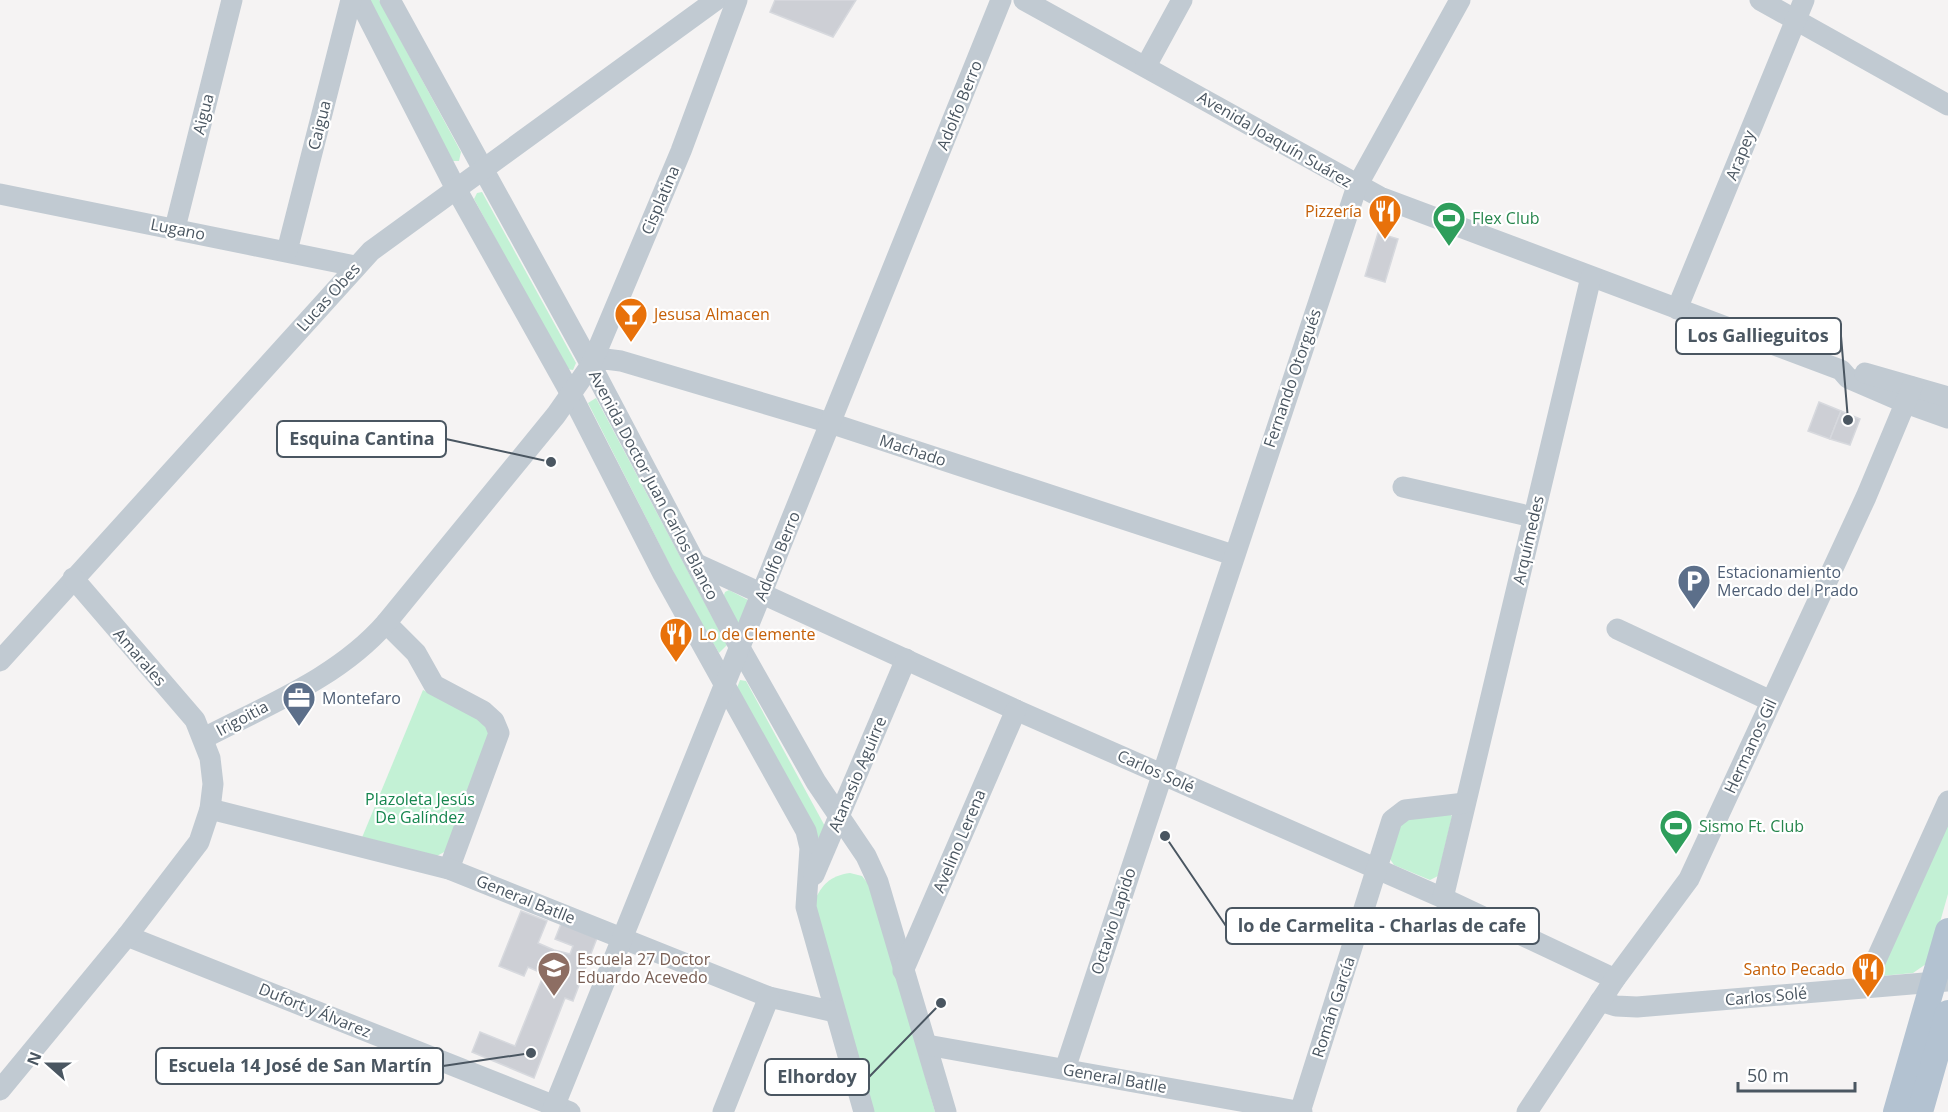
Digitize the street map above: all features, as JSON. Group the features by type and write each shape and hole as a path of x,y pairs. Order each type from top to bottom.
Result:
{"main road":[{"path":"1896,1112 1941,982 1948,931"},
{"path":"1920,1112 1948,1013"}],"street":[{"name":"Aigua","path":"175,228 232,0"},
{"name":"Caigua","path":"287,251 351,0"},
{"name":"Avenida Doctor Juan Carlos Blanco","path":"359,0 455,187 571,394 663,574 807,831 810,848 806,907 864,1112"},
{"name":"Avenida Doctor Juan Carlos Blanco","path":"390,0 591,364 740,648 839,816 866,856 878,882 946,1112"},
{"name":"Lucas Obes","path":"0,661 355,266 386,237 716,0"},
{"name":"Cisplatina","path":"571,394 591,364 681,151 737,0"},
{"name":"Adolfo Berro","path":"559,1110 623,938 1001,0"},
{"name":"Avenida Joaquín Suárez","path":"1024,0 1146,66 1357,186 1406,207 1840,370 1848,378 1909,395 1948,397"},
{"path":"1146,66 1182,0"},
{"name":"Fernando Otorgués","path":"1162,773 1357,186 1460,0"},
{"path":"1760,0 1948,105"},
{"name":"Arapey","path":"1677,309 1804,0"},
{"name":"Lugano","path":"0,194 355,266"},
{"name":"Arquímedes","path":"1443,898 1591,277"},
{"name":"Machado","path":"591,364 606,359 621,361 830,423 1233,555"},
{"name":"Irigoitia","path":"0,1090 127,936 199,842 210,809 213,784 210,758 204,738 342,665 357,653 386,623 571,394"},
{"name":"Avenida Joaquín Suárez","path":"1909,395 1948,418"},
{"name":"Hermanos Gil","path":"1527,1112 1600,1001 1689,879 1866,497 1909,395"},
{"path":"1403,487 1533,518"},
{"name":"Carlos Solé","path":"697,564 1016,710 1443,898 1615,980"},
{"name":"Amarales","path":"73,578 195,720 204,738"},
{"path":"386,623 416,653 434,685 483,711 494,721 499,733 449,869"},
{"path":"1617,629 1771,701"},
{"name":"Atanasio Aguirre","path":"807,889 906,659"},
{"name":"Avelino Lerena","path":"903,971 1016,710"},
{"name":"Octavio Lapido","path":"1065,1069 1162,773"},
{"path":"1869,987 1871,971 1948,801"},
{"path":"1378,869 1395,815 1405,810 1465,803"},
{"name":"General Batlle","path":"210,809 449,869 769,997 835,1012"},
{"name":"Román García","path":"1301,1112 1378,869"},
{"name":"Dufort y Álvarez","path":"127,936 559,1110"},
{"name":"Carlos Solé","path":"1600,1001 1616,1006 1637,1007 1941,982"},
{"path":"723,1112 769,997"},
{"name":"General Batlle","path":"927,1045 1301,1112"}],"green space":[{"path":"369,0 379,0 461,152 459,161 452,161"},
{"path":"482,192 576,363 573,370 566,369 474,199 477,193"},
{"path":"596,398 727,645 719,653 681,587 588,403"},
{"path":"729,590 748,600 739,625 723,598 725,592"},
{"path":"740,680 746,681 827,830 820,839 737,688"},
{"name":"Plazoleta Jesús De Galíndez","path":"423,690 478,717 490,731 448,850 435,857 361,840"},
{"path":"1948,810 1948,894 1931,954 1926,964 1913,973 1881,976 1880,965"},
{"path":"1448,813 1452,816 1438,876 1430,880 1394,865 1390,859 1402,820"},
{"path":"850,873 862,876 873,890 935,1112 872,1112 814,902 820,890 828,882 837,876"}],"building":[{"path":"775,0 856,0 833,37 770,12"},
{"path":"1378,233 1398,239 1385,282 1365,276"},
{"path":"1819,402 1841,411 1830,439 1808,431"},
{"path":"1841,411 1860,419 1850,445 1830,439"},
{"path":"521,911 547,921 538,943 554,950 570,954 573,946 555,939 561,924 597,938 573,1001 565,998 534,1078 472,1052 480,1032 515,1046 544,974 528,967 524,976 499,966"}],"place":[{"name":"Pizzería","path":"1385,240"},
{"name":"Flex Club","path":"1449,247"},
{"name":"Jesusa Almacen","path":"631,343"},
{"name":"Los Gallieguitos","path":"1848,420"},
{"name":"Esquina Cantina","path":"551,462"},
{"name":"Estacionamiento Mercado del Prado","path":"1694,610"},
{"name":"Lo de Clemente","path":"676,663"},
{"name":"Montefaro","path":"299,727"},
{"name":"lo de Carmelita - Charlas de cafe","path":"1165,836"},
{"name":"Sismo Ft. Club","path":"1676,855"},
{"name":"Escuela 27 Doctor Eduardo Acevedo","path":"554,997"},
{"name":"Santo Pecado","path":"1868,998"},
{"name":"Elhordoy","path":"941,1003"},
{"name":"Escuela 14 José de San Martín","path":"531,1053"}]}
